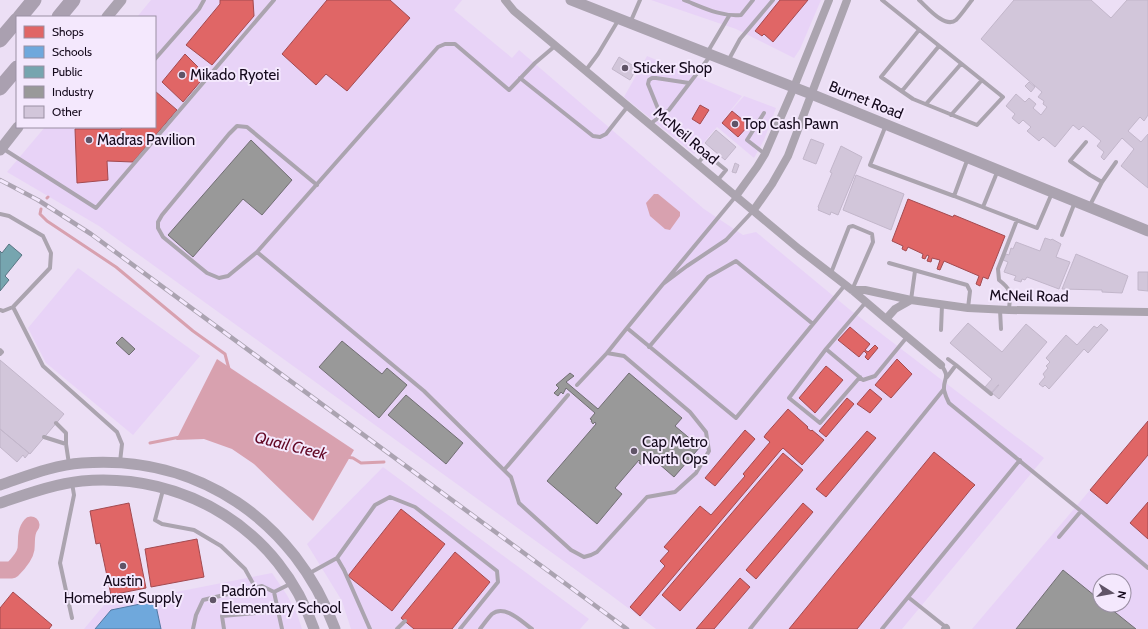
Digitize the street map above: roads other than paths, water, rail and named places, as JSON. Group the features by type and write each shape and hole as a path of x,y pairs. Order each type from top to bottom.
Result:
{"highway":[{"path":"21,16 34,0"},
{"path":"60,16 73,0"},
{"path":"0,40 16,21"},
{"path":"0,88 16,69"}],"main road":[{"path":"108,16 121,0"},
{"name":"Burnet Road","path":"571,0 812,94 1148,231"},
{"path":"1,149 17,128"},
{"path":"0,485 43,471 69,465 99,462 120,462 166,469 216,489 235,500 270,527 286,545 308,574 321,596 335,629"},
{"path":"119,481 120,462"},
{"path":"69,465 72,483"},
{"path":"0,503 46,488 99,480 137,482 185,494 208,504 241,525 272,555 292,583 304,604 314,629"},
{"path":"292,583 308,574"}],"street":[{"name":"McNeil Road","path":"505,0 514,11 585,71 753,211 866,302 940,365"},
{"path":"736,196 757,168 765,154 794,88 829,0"},
{"path":"753,211 783,166 847,0"},
{"name":"McNeil Road","path":"848,288 865,290 911,300 968,308 1148,312"},
{"path":"886,319 895,309 911,300"}],"lane":[{"path":"156,57 199,9 204,0"},
{"path":"1,149 96,208 274,0"},
{"path":"585,71 640,0"},
{"path":"684,0 722,15 729,16 741,15 753,0"},
{"path":"728,61 740,39 773,0"},
{"path":"882,0 1003,97 977,125 913,99 881,77 919,30"},
{"path":"919,0 941,20 948,22 954,21 972,0"},
{"path":"650,124 669,110 709,54 729,16"},
{"path":"317,185 247,127 238,126 219,145 162,214 158,222 158,228 163,237 207,274 218,278 228,276 257,252 317,185 438,47 445,44 455,44 509,90 535,63 556,46"},
{"path":"902,91 939,46"},
{"path":"926,104 961,64"},
{"path":"520,78 593,136 600,137 606,134 628,106"},
{"path":"661,116 648,84 649,80 656,78 688,83"},
{"path":"951,115 982,80"},
{"path":"764,113 747,140 765,154"},
{"path":"886,125 870,165 1037,228 1053,192"},
{"path":"1086,142 1070,161 1102,182"},
{"path":"697,164 706,154 726,170 717,181"},
{"path":"954,196 968,158"},
{"path":"1089,207 1102,182 1116,162"},
{"path":"983,207 998,170"},
{"path":"577,385 607,353 736,196"},
{"path":"1062,235 1076,202"},
{"path":"663,284 686,266 726,240 753,211"},
{"path":"0,214 9,216 43,236 51,254 50,268 13,307 3,311 0,310"},
{"path":"1001,329 1010,292 1009,288 999,280 998,269 1017,220"},
{"path":"627,328 736,418 813,324 848,288 872,242 872,234 853,226 849,227 831,274"},
{"path":"257,252 424,391 511,477 519,503 571,550 584,556 591,556 596,552 647,497 675,492 696,473 709,451 706,432 690,412 624,356 607,353"},
{"path":"649,347 708,277 736,261 813,324"},
{"path":"889,263 967,285 970,291 968,308"},
{"path":"911,300 915,270"},
{"path":"860,377 820,423 789,398 826,349 866,302"},
{"path":"942,305 942,330"},
{"path":"13,307 43,366 117,432 122,444 120,462"},
{"path":"826,349 863,380 875,376 907,337"},
{"path":"0,350 2,352 0,354"},
{"path":"948,359 991,394"},
{"path":"940,365 945,371 947,377"},
{"path":"750,629 944,389 947,377 956,365"},
{"path":"944,389 948,403 1020,460 1148,568"},
{"path":"504,470 568,395"},
{"path":"56,423 66,433 69,465"},
{"path":"44,437 66,444"},
{"path":"882,629 1020,460"},
{"path":"72,483 74,495 60,563 72,618"},
{"path":"163,488 155,520 162,524 194,530 222,546 245,569 255,587"},
{"path":"308,574 337,558 375,505 390,497 415,507 497,571 498,582 460,629"},
{"path":"1059,537 1081,511"},
{"path":"337,558 344,570 370,629"},
{"path":"274,592 292,583"},
{"path":"193,629 196,615 203,600 262,586 274,592"},
{"path":"274,592 282,629"},
{"path":"908,597 946,629"},
{"path":"480,629 493,613 502,610 512,614 532,629"},
{"path":"224,629 222,616 278,611"},
{"path":"397,629 405,621"}],"water":[{"path":"654,194 658,194 680,212 680,216 670,230 665,229 650,216 646,203"},
{"path":"217,359 354,450 313,521 254,464 232,449 204,439 176,440"}],"waterway":[{"path":"41,209 40,214 47,221 116,267 193,331 225,354 229,369"},
{"name":"Quail Creek","path":"150,443 180,437"},
{"name":"Quail Creek","path":"346,457 353,458 361,463 384,462"},
{"name":"Quail Creek","path":"0,570 12,570 24,555 27,533 31,525"}],"railway":[{"path":"0,180 38,200 91,234 627,629"}],"place":[{"name":"Sticker Shop","path":"625,68"},
{"name":"Mikado Ryotei","path":"182,75"},
{"name":"Top Cash Pawn","path":"735,124"},
{"name":"Madras Pavilion","path":"89,140"},
{"name":"Cap Metro North Ops","path":"634,451"},
{"name":"Austin Homebrew Supply","path":"123,566"},
{"name":"Padrón Elementary School","path":"213,600"}]}
